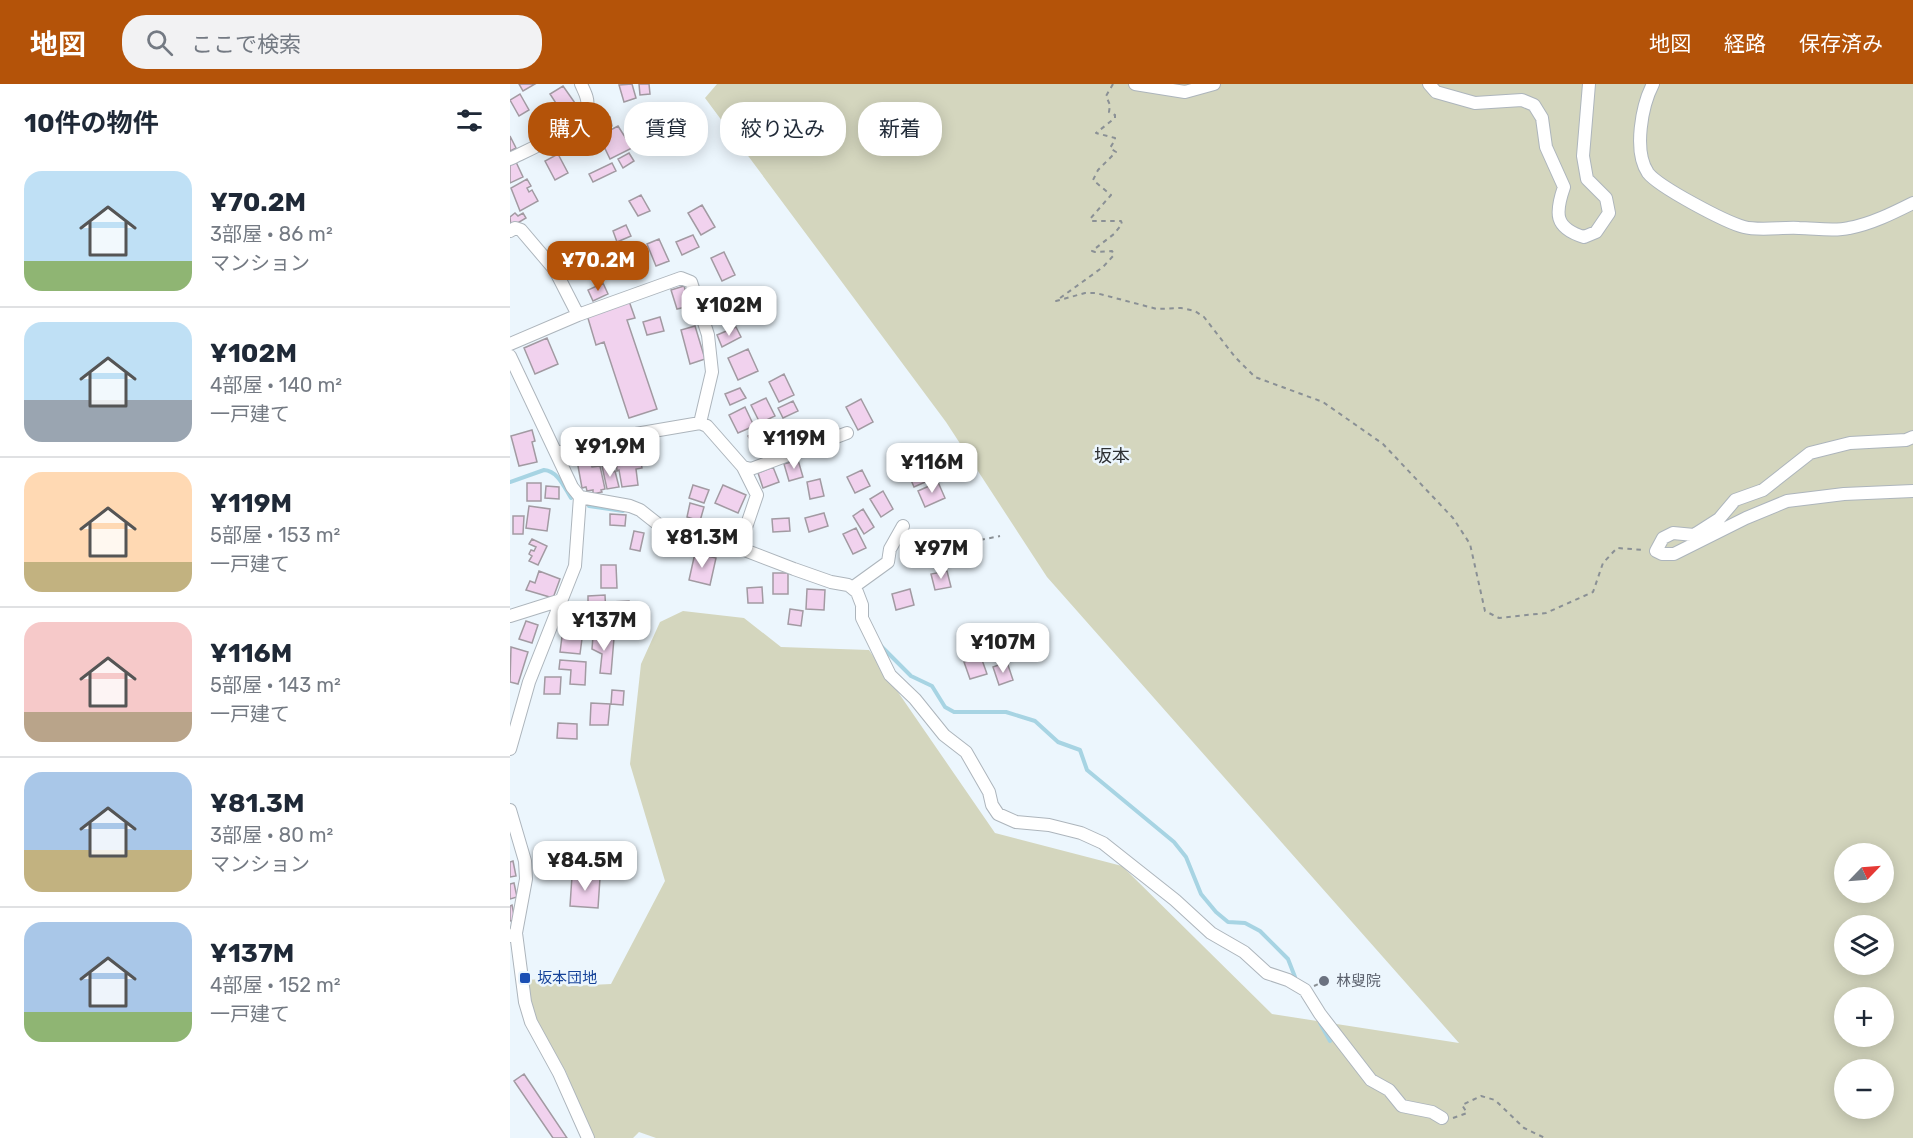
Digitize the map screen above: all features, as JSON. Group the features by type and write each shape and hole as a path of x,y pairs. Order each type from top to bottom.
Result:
{"street":[{"path":"510,159 556,136 578,119 586,107 587,98 581,84"},
{"path":"1135,84 1185,92 1214,84"},
{"path":"1429,84 1436,92 1475,103 1522,100 1534,105 1542,118 1546,147 1564,187 1556,209 1561,222 1571,233 1584,237 1596,232 1609,213 1606,198 1587,179 1583,156 1589,84"},
{"path":"1653,84 1647,95 1641,155 1649,173 1680,196 1708,211 1744,227 1848,229 1898,211 1913,203"},
{"path":"510,231 516,228 522,230 555,270 578,315"},
{"path":"510,344 578,315 681,278 691,282 708,335 712,372 700,423"},
{"path":"510,356 572,488 580,498 630,506 640,510 659,525 680,532 708,536 831,582 848,585 857,592 862,605 862,618 890,675 915,699 944,735 966,752 989,792 992,805 998,814 1016,822 1049,825 1081,833 1103,843 1175,900 1211,933 1244,952 1267,973 1292,982 1305,990 1320,1014 1371,1080 1389,1090 1402,1106 1432,1112 1442,1118"},
{"path":"557,453 624,436 700,423 707,426 743,466 757,495 739,548"},
{"path":"743,466 751,469 847,433"},
{"path":"1913,437 1906,440 1850,443 1810,453 1763,489 1735,500 1719,519 1694,535 1673,533 1663,538 1656,551 1662,554 1674,554 1787,501 1844,494 1913,491"},
{"path":"510,749 529,682 574,566 580,498"},
{"path":"852,588 888,562 890,549 903,526"},
{"path":"510,616 561,600"},
{"path":"510,810 525,861 526,879 513,934 525,1002 531,1022 559,1073 588,1138"}],"path":[{"path":"1113,84 1106,96 1110,105 1109,112 1115,115 1115,118 1096,133 1115,138 1110,148 1116,153 1098,171 1093,180 1111,195 1090,219 1092,221 1121,221 1122,224 1118,230 1092,251 1112,251 1114,255 1103,267 1056,301 1085,293 1096,293 1156,309 1181,308 1195,311 1204,317 1235,357 1255,377 1323,402 1383,444 1453,518 1470,544 1485,610 1499,618 1546,613 1593,592 1603,564 1617,548 1656,551"},
{"path":"888,562 908,554 1000,536"},
{"path":"1442,1118 1447,1121 1467,1113 1462,1105 1480,1096 1495,1101 1524,1128 1545,1138"}],"green space":[{"path":"717,84 1913,84 1913,1138 656,1138 639,1132 633,1138 592,1138 566,1072 537,1021 525,980 542,979 571,986 611,984 665,881 630,764 641,664 660,622 683,611 744,618 781,647 869,650 995,833 1122,866 1272,1014 1459,1043 1047,577 946,422 748,156 846,156 846,102 720,102 720,118 705,98"}],"building":[{"path":"519,84 535,84 523,91"},
{"path":"632,84 636,98 624,102 619,85"},
{"path":"639,84 649,84 650,94 640,95"},
{"path":"563,86 574,102 555,102 550,94"},
{"path":"520,94 528,111 519,116 510,100"},
{"path":"618,126 624,135 624,152 610,159 609,156 612,156 612,129"},
{"path":"510,136 516,148 510,151"},
{"path":"559,156 568,173 555,180 545,161"},
{"path":"624,156 631,156 634,161 623,168 618,159"},
{"path":"516,162 523,177 510,183 510,165"},
{"path":"612,163 616,171 593,182 589,174"},
{"path":"527,179 531,186 527,188 529,192 532,190 538,201 520,211 511,188"},
{"path":"641,195 650,211 638,216 629,201"},
{"path":"702,205 715,227 701,235 688,213"},
{"path":"515,213 518,216 523,213 526,218 511,227 510,217"},
{"path":"626,225 631,236 617,242 613,231"},
{"path":"693,235 699,247 682,255 676,242"},
{"path":"659,239 669,261 656,266 647,244"},
{"path":"574,242 580,253 565,262 559,251"},
{"path":"724,252 735,275 722,281 711,258"},
{"path":"617,255 624,275 611,279 604,259"},
{"path":"578,262 583,272 571,278 566,268"},
{"path":"603,283 608,294 593,301 588,290"},
{"path":"684,286 690,306 677,309 671,290"},
{"path":"752,297 760,318 743,324 735,303"},
{"path":"629,301 635,318 627,320 657,409 629,418 604,342 596,345 587,315"},
{"path":"660,317 664,331 647,335 643,322"},
{"path":"695,326 705,359 690,364 681,330"},
{"path":"736,327 741,337 722,347 717,335"},
{"path":"547,338 558,364 535,374 524,348"},
{"path":"748,349 758,371 738,380 728,358"},
{"path":"784,374 794,395 779,402 769,382"},
{"path":"740,388 746,398 730,405 725,394"},
{"path":"766,398 775,416 760,423 751,405"},
{"path":"861,399 873,422 858,430 846,407"},
{"path":"793,401 798,411 783,418 778,408"},
{"path":"745,407 754,426 738,433 729,415"},
{"path":"763,428 771,443 757,451 748,436"},
{"path":"532,430 535,441 532,442 537,462 519,466 511,436"},
{"path":"642,439 645,456 640,457 642,468 636,469 638,485 622,487 619,470 617,471 615,446"},
{"path":"588,452 592,467 600,466 605,489 601,490 602,492 593,494 593,490 587,491 586,487 582,488 576,455"},
{"path":"923,459 932,479 914,487 905,466"},
{"path":"798,460 803,477 789,481 784,464"},
{"path":"608,465 610,473 615,471 619,487 607,489 602,466"},
{"path":"773,467 779,482 763,488 758,473"},
{"path":"862,470 870,486 855,493 847,477"},
{"path":"820,479 824,496 810,499 807,482"},
{"path":"938,482 945,498 925,507 918,491"},
{"path":"527,483 541,483 541,501 527,501"},
{"path":"693,485 709,490 704,503 689,498"},
{"path":"723,485 746,495 738,513 715,503"},
{"path":"546,486 559,487 559,499 545,498"},
{"path":"883,491 893,509 881,517 870,499"},
{"path":"690,503 704,507 700,521 687,517"},
{"path":"529,506 550,509 547,531 526,528"},
{"path":"863,509 874,527 864,534 853,516"},
{"path":"824,513 828,526 809,532 805,518"},
{"path":"610,514 626,515 625,526 610,525"},
{"path":"513,516 524,516 523,534 513,534"},
{"path":"789,518 790,531 773,532 772,519"},
{"path":"856,528 866,548 853,554 843,534"},
{"path":"634,531 644,533 640,551 630,549"},
{"path":"532,539 547,546 538,565 529,561 532,556 529,554 531,550 534,551 536,547 529,544"},
{"path":"954,549 958,564 938,569 934,554"},
{"path":"695,553 716,558 710,585 689,580"},
{"path":"601,565 616,565 617,588 601,588"},
{"path":"539,571 560,579 553,598 526,590 530,581 535,583"},
{"path":"947,571 951,587 935,590 931,574"},
{"path":"773,573 788,573 788,594 773,594"},
{"path":"762,587 763,603 748,603 747,588"},
{"path":"807,589 825,590 824,610 806,609"},
{"path":"910,589 914,605 896,610 892,594"},
{"path":"605,595 606,615 588,616 588,596"},
{"path":"629,601 630,623 612,624 611,602"},
{"path":"790,609 803,611 801,626 788,624"},
{"path":"526,621 538,625 532,643 519,639"},
{"path":"984,626 989,641 975,647 969,632"},
{"path":"563,629 583,631 580,654 560,652"},
{"path":"1007,635 1014,652 999,657 992,641"},
{"path":"593,636 614,638 611,674 600,673 602,654 592,649"},
{"path":"511,647 528,652 518,684 510,682"},
{"path":"981,657 987,674 970,679 964,662"},
{"path":"560,660 586,662 585,685 570,684 571,670 559,669"},
{"path":"1007,662 1013,680 999,685 993,667"},
{"path":"545,677 561,677 560,694 544,694"},
{"path":"612,690 624,691 623,705 611,704"},
{"path":"591,703 610,704 608,725 590,725"},
{"path":"558,723 577,724 577,739 557,738"},
{"path":"513,861 516,876 510,877 510,862"},
{"path":"572,876 600,878 598,908 570,906"},
{"path":"514,883 517,897 510,899 510,884"},
{"path":"512,905 515,920 510,921 510,906"},
{"path":"524,1074 567,1138 553,1138 514,1081"}],"waterway":[{"path":"510,482 544,470 549,471 560,480 571,498"},
{"path":"589,506 623,511"},
{"path":"879,644 911,676 932,686 945,707 954,712 1006,712 1035,721 1058,742 1080,750 1087,770 1174,842 1186,857 1201,894 1216,912 1228,922 1245,923 1260,931 1288,959 1295,977 1293,980"},
{"path":"1320,1023 1330,1041"}],"place":[{"name":"坂本団地","path":"525,978"},
{"name":"林叟院","path":"1324,981"}],"district":[{"name":"坂本","path":"1112,456"}]}
